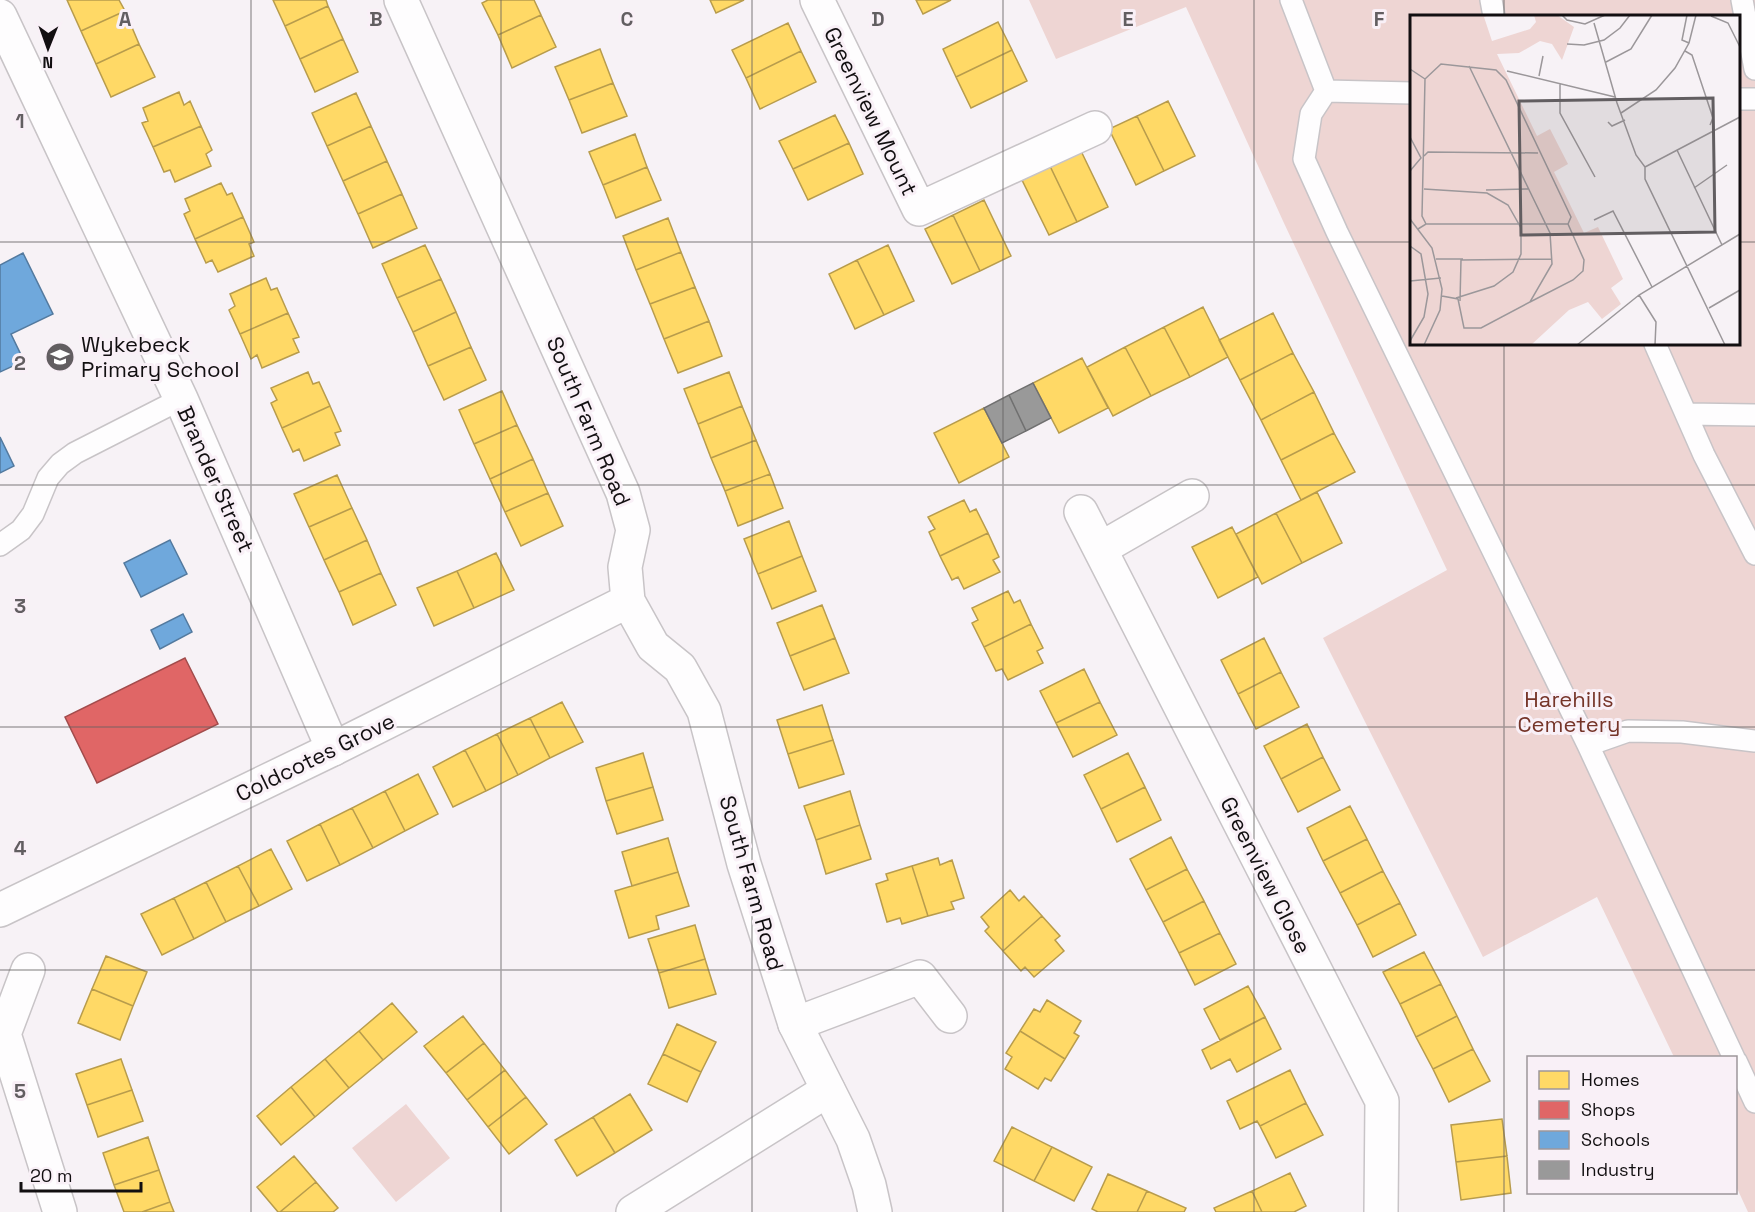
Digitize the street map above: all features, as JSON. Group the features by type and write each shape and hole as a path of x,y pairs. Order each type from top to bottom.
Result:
{"street":[{"name":"South Farm Road","path":"401,0 623,493 633,530 625,567 628,602 653,646 680,668 704,711 744,864 795,1024 853,1139 869,1185 875,1212"},
{"name":"Greenview Mount","path":"817,0 919,209 1095,128"},
{"name":"Brander Street","path":"0,16 181,399 333,749"},
{"path":"1100,549 1192,496"},
{"name":"Greenview Close","path":"1081,512 1382,1101 1381,1212"},
{"name":"Coldcotes Grove","path":"0,910 333,749 628,602"},
{"path":"28,970 2,1033 60,1212"},
{"path":"795,1024 920,977 950,1016"},
{"path":"633,1212 828,1090"}],"lane":[{"path":"1291,0 1326,91"},
{"path":"1491,0 1494,15"},
{"path":"1742,0 1755,69"},
{"path":"1326,91 1410,93"},
{"path":"1326,91 1311,114 1304,159 1337,232 1588,745 1734,1056"},
{"path":"1655,345 1704,455 1755,554"},
{"path":"0,545 21,530 33,514 48,478 60,464 75,453 181,399"},
{"path":"1686,414 1755,415"},
{"path":"1588,745 1628,731 1682,732 1755,741"},
{"path":"1737,1063 1755,1102"}],"green space":[{"name":"Harehills Cemetery","path":"1029,0 1755,0 1755,1212 1748,1212 1737,1188 1737,1056 1674,1056 1597,897 1483,957 1323,638 1447,570 1283,221 1186,7 1056,59"},
{"path":"406,1104 450,1158 396,1202 352,1148"}],"building: Homes":[{"path":"67,0 119,0 125,11 81,31"},
{"path":"273,0 326,0 328,6 285,26"},
{"path":"488,0 534,0 541,15 498,35 482,3"},
{"path":"710,0 744,0 716,13"},
{"path":"916,0 951,0 923,14"},
{"path":"328,6 343,39 300,59 285,26"},
{"path":"125,11 139,44 96,64 81,31"},
{"path":"541,15 556,47 512,68 498,35"},
{"path":"998,22 1012,50 956,77 943,49"},
{"path":"788,23 801,51 746,78 732,50"},
{"path":"343,39 358,72 315,92 300,59"},
{"path":"139,44 155,77 111,97 96,64"},
{"path":"600,49 613,83 569,100 555,67"},
{"path":"1012,50 1027,81 971,108 956,77"},
{"path":"801,51 816,82 760,109 746,78"},
{"path":"613,83 627,116 582,133 569,100"},
{"path":"179,92 184,105 190,101 201,126 153,147 142,123 148,121 143,108"},
{"path":"356,93 371,126 327,146 312,113"},
{"path":"1168,101 1195,156 1164,171 1137,116"},
{"path":"835,115 849,143 793,169 779,141"},
{"path":"1137,116 1164,171 1136,185 1109,129"},
{"path":"201,126 212,150 206,154 211,166 175,182 170,170 164,172 153,147"},
{"path":"371,126 387,161 343,181 327,146"},
{"path":"635,134 647,167 603,185 589,152"},
{"path":"849,143 863,174 808,200 793,169"},
{"path":"1081,151 1108,207 1077,222 1050,166"},
{"path":"387,161 402,194 358,214 343,181"},
{"path":"1050,166 1077,222 1049,235 1022,180"},
{"path":"647,167 661,200 616,218 603,185"},
{"path":"221,183 227,195 232,193 243,217 195,239 184,214 190,211 185,199"},
{"path":"402,194 417,228 373,248 358,214"},
{"path":"984,200 1011,256 980,271 953,215"},
{"path":"953,215 980,271 952,284 925,229"},
{"path":"243,217 254,242 249,244 254,256 218,272 212,260 206,263 195,239"},
{"path":"668,218 681,252 636,270 623,236"},
{"path":"425,245 441,279 397,298 382,264"},
{"path":"888,245 914,301 884,315 857,260"},
{"path":"681,252 695,287 650,304 636,270"},
{"path":"857,260 884,315 855,329 829,274"},
{"path":"266,278 271,290 277,288 288,313 240,334 229,310 235,306 230,294"},
{"path":"441,279 456,312 413,332 397,298"},
{"path":"695,287 709,321 664,339 650,304"},
{"path":"1203,307 1228,357 1190,377 1164,327"},
{"path":"456,312 471,347 428,366 413,332"},
{"path":"288,313 299,337 293,339 299,352 262,368 257,355 251,359 240,334"},
{"path":"1273,313 1293,353 1240,380 1219,340"},
{"path":"709,321 722,356 678,373 664,339"},
{"path":"1164,327 1190,377 1151,396 1125,347"},
{"path":"471,347 486,380 444,400 428,366"},
{"path":"1125,347 1151,396 1113,416 1087,367"},
{"path":"1293,353 1314,392 1261,420 1240,380"},
{"path":"1082,358 1108,408 1059,433 1033,383"},
{"path":"308,372 313,384 319,382 330,406 282,428 271,403 277,400 271,388"},
{"path":"729,372 742,406 698,424 684,389"},
{"path":"502,391 517,425 474,444 459,410"},
{"path":"1314,392 1334,433 1281,460 1261,420"},
{"path":"330,406 341,431 335,433 340,445 304,461 299,449 293,452 282,428"},
{"path":"742,406 756,440 711,458 698,424"},
{"path":"984,408 1009,457 959,483 934,433"},
{"path":"517,425 533,459 490,479 474,444"},
{"path":"1334,433 1355,472 1301,500 1281,460"},
{"path":"756,440 770,474 725,491 711,458"},
{"path":"533,459 548,493 505,512 490,479"},
{"path":"770,474 783,508 738,526 725,491"},
{"path":"337,475 352,508 309,527 294,494"},
{"path":"1317,492 1342,543 1302,563 1276,513"},
{"path":"548,493 563,526 521,546 505,512"},
{"path":"964,500 970,512 976,509 988,533 940,556 929,532 935,529 928,517"},
{"path":"352,508 367,540 324,560 309,527"},
{"path":"1276,513 1302,563 1262,584 1236,534"},
{"path":"789,521 802,556 758,574 744,539"},
{"path":"1232,527 1258,577 1218,598 1192,547"},
{"path":"988,533 999,557 993,560 1000,572 964,589 958,577 952,580 940,556"},
{"path":"367,540 381,573 339,592 324,560"},
{"path":"496,553 514,590 474,608 457,571"},
{"path":"802,556 816,591 772,609 758,574"},
{"path":"457,571 474,608 434,626 417,588"},
{"path":"381,573 396,605 353,625 339,592"},
{"path":"1008,591 1014,603 1020,600 1031,624 984,647 972,623 978,620 972,608"},
{"path":"822,605 835,638 790,656 777,623"},
{"path":"1031,624 1043,648 1037,651 1043,663 1008,680 1002,669 996,671 984,647"},
{"path":"835,638 849,673 804,690 790,656"},
{"path":"1264,638 1281,672 1238,694 1221,660"},
{"path":"1084,669 1100,702 1056,723 1040,691"},
{"path":"1281,672 1299,707 1256,729 1238,694"},
{"path":"562,702 583,742 550,758 530,718"},
{"path":"1100,702 1117,735 1073,757 1056,723"},
{"path":"822,705 833,740 788,754 777,720"},
{"path":"530,718 550,758 518,775 497,734"},
{"path":"1307,724 1323,757 1281,779 1264,746"},
{"path":"497,734 518,775 486,791 465,750"},
{"path":"833,740 844,774 799,788 788,754"},
{"path":"465,750 486,791 453,807 433,767"},
{"path":"643,753 653,787 606,801 596,768"},
{"path":"1128,753 1145,787 1101,809 1084,775"},
{"path":"1323,757 1340,790 1298,812 1281,779"},
{"path":"418,774 438,814 405,831 385,791"},
{"path":"653,787 663,820 617,834 606,801"},
{"path":"1145,787 1161,820 1117,842 1101,809"},
{"path":"385,791 405,831 373,848 352,808"},
{"path":"850,791 860,825 816,840 804,806"},
{"path":"1350,806 1367,839 1323,861 1307,828"},
{"path":"352,808 373,848 340,865 320,824"},
{"path":"320,824 340,865 307,881 287,841"},
{"path":"860,825 871,859 826,874 816,840"},
{"path":"1171,837 1187,869 1146,890 1130,859"},
{"path":"668,838 678,872 632,886 622,852"},
{"path":"1367,839 1383,871 1340,893 1323,861"},
{"path":"271,849 292,889 259,906 238,866"},
{"path":"938,858 940,865 952,860 964,898 951,902 954,909 928,916 912,866"},
{"path":"238,866 259,906 226,922 206,882"},
{"path":"912,866 928,916 902,924 900,918 887,922 876,884 888,880 886,874"},
{"path":"1187,869 1204,901 1163,922 1146,890"},
{"path":"1383,871 1400,903 1357,925 1340,893"},
{"path":"678,872 689,906 656,916 659,929 629,938 615,891"},
{"path":"206,882 226,922 194,939 174,898"},
{"path":"1010,890 1019,901 1024,896 1042,916 1003,951 985,931 989,927 981,917"},
{"path":"174,898 194,939 162,955 141,914"},
{"path":"1204,901 1220,933 1179,953 1163,922"},
{"path":"1400,903 1416,935 1373,957 1357,925"},
{"path":"1042,916 1060,936 1055,940 1064,951 1034,977 1025,967 1021,971 1003,951"},
{"path":"695,925 705,959 659,973 648,939"},
{"path":"1220,933 1236,964 1195,985 1179,953"},
{"path":"1424,952 1441,984 1400,1004 1383,972"},
{"path":"106,956 147,972 133,1006 92,989"},
{"path":"705,959 716,994 669,1008 659,973"},
{"path":"1441,984 1457,1016 1416,1037 1400,1004"},
{"path":"1248,986 1265,1017 1220,1040 1204,1009"},
{"path":"92,989 133,1006 120,1040 78,1023"},
{"path":"1047,1000 1081,1021 1074,1033 1079,1036 1065,1059 1020,1031 1034,1009 1040,1012"},
{"path":"392,1003 417,1032 383,1060 359,1031"},
{"path":"463,1016 484,1043 446,1073 424,1046"},
{"path":"1457,1016 1473,1049 1433,1069 1416,1037"},
{"path":"1265,1017 1281,1049 1237,1072 1230,1059 1211,1069 1202,1050"},
{"path":"677,1024 716,1042 701,1072 663,1054"},
{"path":"359,1031 383,1060 349,1088 325,1059"},
{"path":"1020,1031 1065,1059 1051,1081 1045,1078 1038,1089 1005,1069 1012,1057 1006,1053"},
{"path":"484,1043 505,1070 467,1100 446,1073"},
{"path":"1473,1049 1490,1081 1449,1102 1433,1069"},
{"path":"663,1054 701,1072 687,1102 648,1084"},
{"path":"121,1059 132,1090 87,1105 76,1074"},
{"path":"325,1059 349,1088 315,1117 291,1087"},
{"path":"505,1070 526,1097 488,1127 467,1100"},
{"path":"1290,1070 1306,1103 1260,1126 1257,1121 1240,1129 1227,1101"},
{"path":"291,1087 315,1117 281,1145 257,1116"},
{"path":"132,1090 143,1121 98,1137 87,1105"},
{"path":"630,1094 652,1130 615,1153 593,1117"},
{"path":"526,1097 547,1124 509,1154 488,1127"},
{"path":"1306,1103 1323,1135 1276,1158 1260,1126"},
{"path":"593,1117 615,1153 577,1176 555,1140"},
{"path":"1502,1119 1507,1156 1456,1162 1451,1125"},
{"path":"1012,1127 1052,1147 1034,1181 994,1161"},
{"path":"148,1137 159,1170 114,1185 103,1153"},
{"path":"1052,1147 1092,1167 1074,1201 1034,1181"},
{"path":"294,1156 316,1182 278,1212 257,1187"},
{"path":"1507,1156 1511,1193 1461,1200 1456,1162"},
{"path":"159,1170 170,1202 142,1212 124,1212 114,1185"},
{"path":"1290,1173 1306,1206 1294,1212 1262,1212 1252,1191"},
{"path":"1108,1174 1147,1191 1137,1212 1098,1212 1092,1209"},
{"path":"316,1182 338,1208 333,1212 280,1212"},
{"path":"1147,1191 1186,1208 1184,1212 1137,1212"},
{"path":"1252,1191 1262,1212 1216,1212 1214,1208"},
{"path":"170,1202 174,1212 142,1212"}],"building: Shops":[{"path":"185,658 218,724 97,783 65,717"}],"building: Schools":[{"path":"23,253 53,314 11,334 24,361 0,372 0,265"},
{"path":"0,437 14,466 0,473"},
{"path":"170,540 187,574 141,597 124,563"},
{"path":"183,614 192,632 160,649 151,630"}],"building: Industry":[{"path":"1033,383 1051,418 1026,431 1009,395"},
{"path":"1009,395 1026,431 1002,443 984,408"}],"place":[{"name":"Wykebeck Primary School","path":"60,357"}]}
